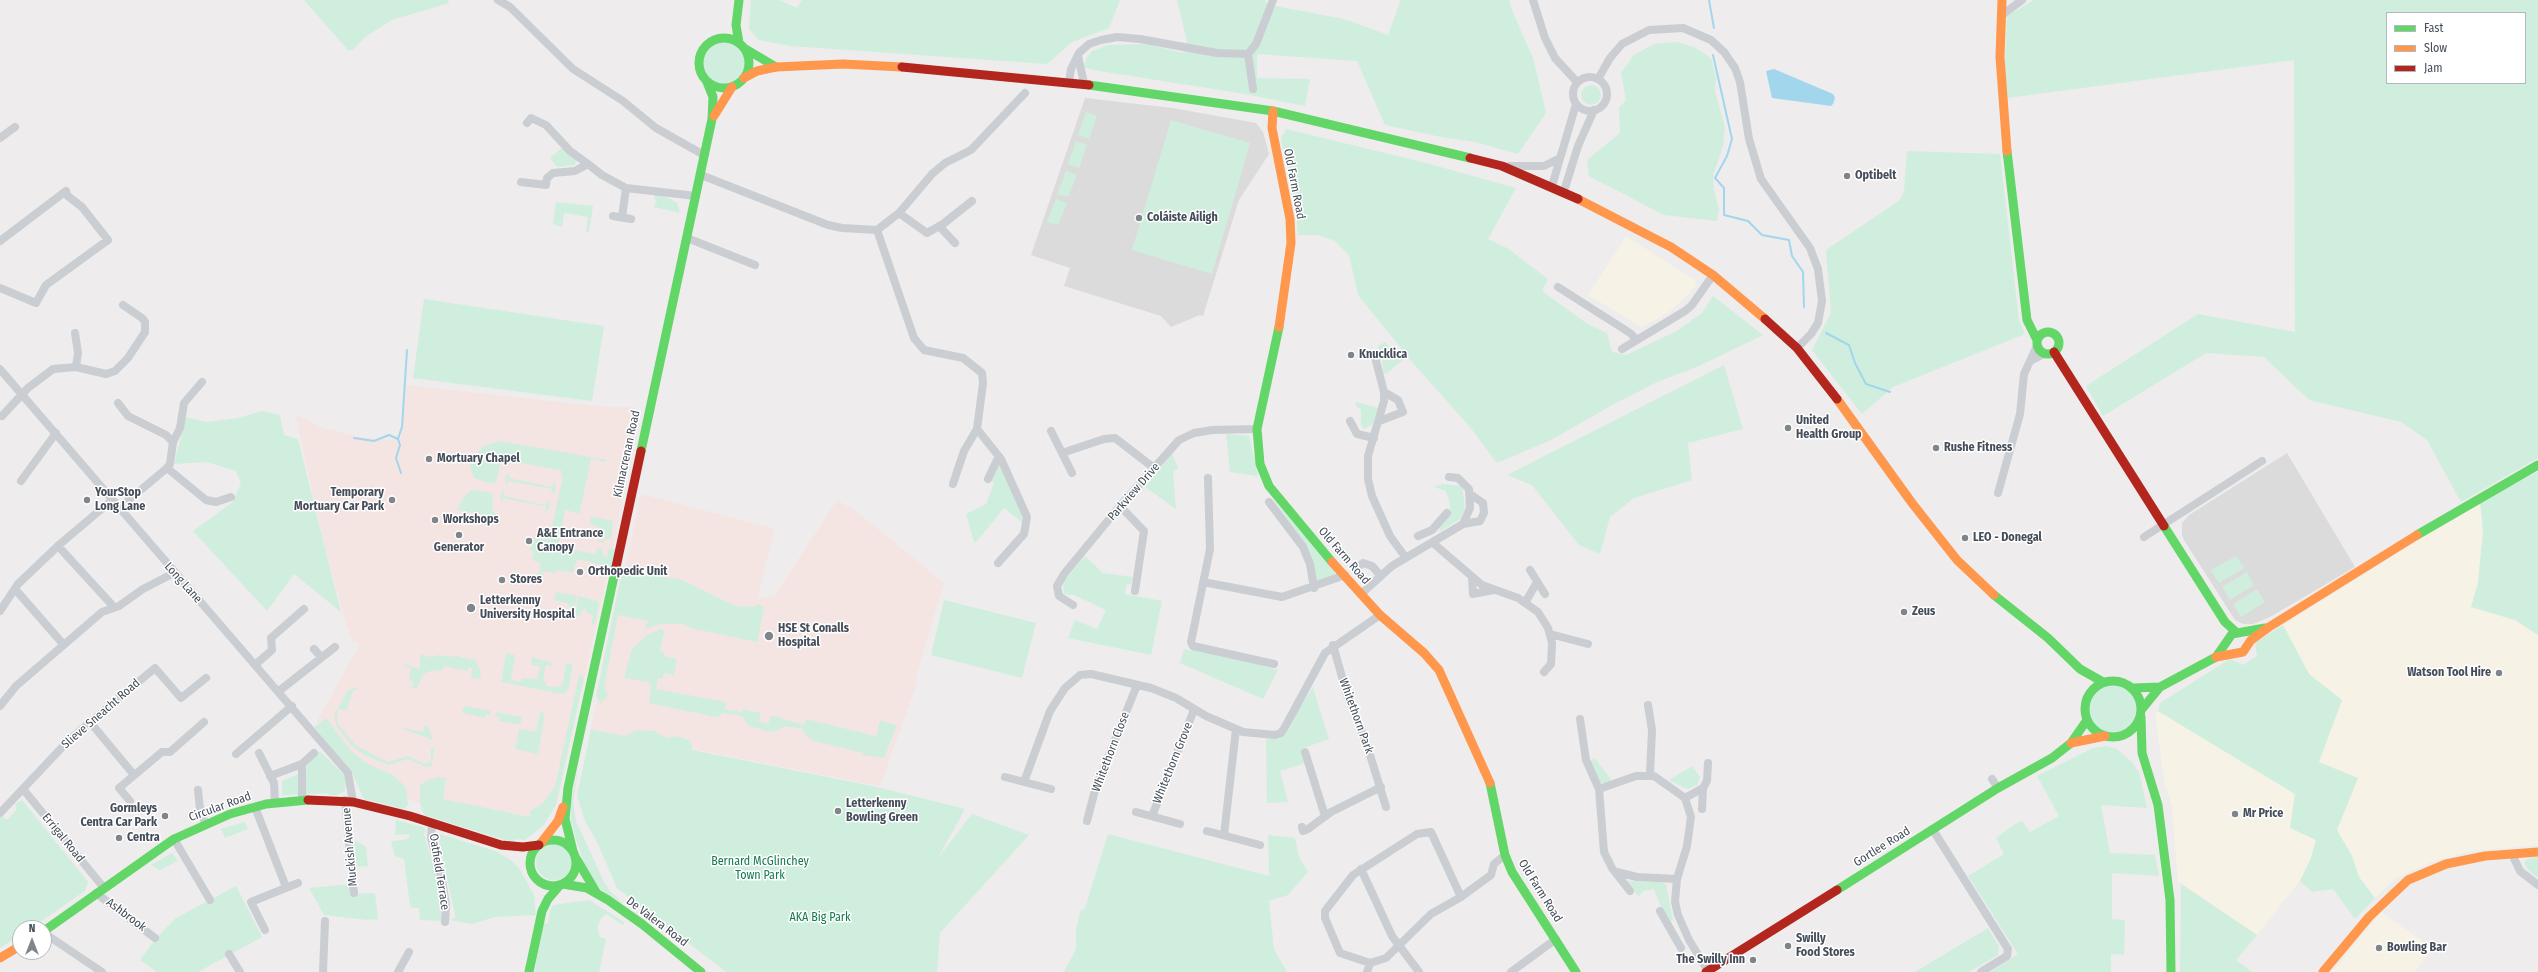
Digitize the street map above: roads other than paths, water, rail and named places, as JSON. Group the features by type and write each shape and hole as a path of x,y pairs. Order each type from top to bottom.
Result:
{"main road":[{"path":"739,0 736,16 741,46 749,61 744,78"},
{"path":"2002,0 2000,57 2004,124 2025,304 2027,320 2037,343 2044,354 2054,352 2058,347 2058,340 2054,335 2047,333 2035,321 2025,304"},
{"path":"736,16 713,41 704,48 699,58 701,73 707,82 721,88 732,87 756,71 776,67 883,66 1084,83 1273,111 1502,166 1564,191 1665,243 1712,275 1758,312 1797,348 1838,398 1912,503 1957,560 2002,602 2048,638 2080,669 2103,682"},
{"path":"713,41 726,38 776,67"},
{"name":"Kilmacrenan Road","path":"567,794 701,175 712,119 713,97 707,82"},
{"name":"Kilmacrenan Road","path":"712,119 732,87"},
{"name":"Old Farm Road","path":"1273,111 1272,128 1290,218 1291,243 1283,308 1257,429 1260,464 1269,486 1361,594 1380,615 1424,653 1439,670 1448,686 1490,780 1505,855 1512,872 1576,972"},
{"path":"2037,343 2041,335 2047,333"},
{"path":"2054,352 2225,622 2246,636 2249,644"},
{"path":"2120,737 2133,730 2141,713 2160,687 2216,657 2243,652 2249,644 2268,627 2456,511 2538,465"},
{"path":"2225,622 2227,642 2233,653"},
{"path":"2216,657 2227,642 2230,635 2238,632 2268,627"},
{"path":"2080,669 2084,683 2087,720 2098,733 2105,736 2120,737 2132,744 2142,753"},
{"path":"2086,699 2096,686 2103,682 2119,681 2133,688 2138,694 2141,713 2142,753 2151,776 2158,805 2170,900 2171,972"},
{"path":"2133,688 2160,687"},
{"name":"Gortlee Road","path":"1707,971 1998,788 2052,758 2071,743 2087,720"},
{"name":"Gortlee Road","path":"2071,743 2105,736"},
{"path":"531,867 531,856 558,820 567,794"},
{"path":"529,972 542,912 548,899 575,872 574,853 566,824 567,794"},
{"name":"Circular Road","path":"52,926 100,890 174,839 205,823 255,807 276,803 302,800 349,801 432,823 500,845"},
{"path":"500,845 523,847 558,840 567,844 574,853 597,893"},
{"path":"500,845 521,857 531,867 536,878 542,912"},
{"path":"2323,972 2369,916 2393,892 2408,880 2426,871 2446,864 2485,856 2538,852"},
{"path":"536,878 548,885 562,884 583,886 597,893"},
{"name":"De Valera Road","path":"597,893 642,924 701,972"},
{"path":"0,958 12,951"}],"street":[{"path":"498,0 510,8 573,69 623,101 656,128 704,156"},
{"path":"1253,89 1248,54 1256,44 1273,0"},
{"path":"1533,0 1545,38 1555,58 1577,82"},
{"path":"2002,15 2022,0"},
{"path":"1598,79 1610,58 1622,44 1649,30 1683,28 1711,40 1724,52 1735,68 1740,82 1749,139 1761,179 1810,248 1818,270 1822,301 1818,322 1812,334 1797,348"},
{"path":"1069,82 1071,69 1079,53 1089,44 1117,37 1163,42 1217,53 1248,54"},
{"path":"1079,53 1078,63 1084,83"},
{"path":"1552,186 1558,166 1558,159 1575,113 1576,104 1573,93 1577,82 1587,77 1598,79 1605,87 1607,94 1603,104 1594,110 1578,146 1564,191"},
{"path":"701,175 828,225 842,228 877,230 899,213 932,174 945,163 971,150 1025,93"},
{"path":"1576,104 1584,110 1594,110"},
{"path":"527,123 531,118 546,125 570,151 602,175 626,188 696,196"},
{"path":"0,138 15,127"},
{"path":"1502,166 1544,166 1558,159"},
{"path":"521,182 546,185 547,178 553,173 575,170 588,164"},
{"path":"622,217 626,188"},
{"path":"0,241 65,192 82,207 108,240 46,285 36,306 0,288"},
{"path":"899,213 927,233 939,226 972,201"},
{"path":"613,216 631,218"},
{"path":"939,226 955,243"},
{"path":"877,230 914,338 924,350 963,358 982,373 982,393 977,429 964,451 953,484"},
{"path":"687,238 755,265"},
{"path":"1622,349 1685,311 1692,305 1712,275"},
{"path":"1558,287 1612,320 1637,340"},
{"path":"2,416 22,394 49,371 76,366 106,374 115,371 128,358 141,339 145,328 145,322 139,314 123,305"},
{"path":"75,333 78,353 76,366"},
{"path":"1998,492 2020,414 2024,374 2037,343"},
{"path":"2030,361 2044,354"},
{"path":"1375,357 1384,392 1379,421 1367,468 1372,496 1390,536 1406,558"},
{"name":"Long Lane","path":"1,372 56,433 111,501 256,664 348,773 349,801"},
{"path":"118,509 170,464 173,442 180,428 184,403 202,382"},
{"path":"1379,421 1403,412 1398,400 1384,392"},
{"path":"118,403 128,416 166,435 173,442"},
{"path":"1350,421 1357,434 1374,438"},
{"name":"Parkview Drive","path":"1073,606 1058,596 1057,586 1064,574 1120,506 1179,440 1194,433 1231,428 1257,429"},
{"path":"977,429 1000,456 1027,517 1024,534 998,563"},
{"path":"1051,432 1072,473"},
{"path":"21,480 56,433"},
{"path":"1062,453 1104,439 1115,438 1154,468"},
{"path":"988,479 1000,456"},
{"path":"2144,537 2163,523 2262,461"},
{"path":"167,468 206,500 216,502 231,496"},
{"path":"1449,477 1458,478 1466,484 1470,494 1469,512 1463,524"},
{"path":"1208,478 1210,550 1191,638 1193,646 1274,664"},
{"path":"1361,594 1380,575 1406,558 1463,524 1480,521 1484,513 1483,503 1470,494"},
{"path":"0,612 15,588 58,546 111,501"},
{"path":"1269,502 1303,547 1310,564 1314,588"},
{"path":"1120,506 1144,532 1135,591"},
{"path":"1418,536 1432,530 1447,513"},
{"path":"1432,530 1435,542 1472,577 1493,590 1525,602 1538,612 1550,634 1551,664 1544,672"},
{"path":"58,546 113,606"},
{"path":"1358,567 1363,563 1372,566 1380,575"},
{"path":"1530,570 1544,594"},
{"path":"0,705 16,686 63,644 113,606 119,606 143,590 174,573"},
{"path":"1203,582 1282,597 1314,588 1345,575"},
{"path":"1472,577 1473,594 1493,590"},
{"path":"1525,602 1537,582"},
{"path":"15,588 63,644"},
{"path":"256,664 272,650 271,638 304,609"},
{"path":"1333,645 1380,615"},
{"path":"1550,634 1588,644"},
{"name":"Whitethorn Grove","path":"1137,685 1169,695 1194,710 1236,729 1262,736 1281,733 1321,658 1333,645"},
{"name":"Whitethorn Park","path":"1333,645 1347,695 1366,742 1386,807"},
{"path":"279,691 335,647"},
{"path":"314,649 321,657"},
{"name":"Slieve Sneacht Road","path":"0,813 52,757 90,722 155,668 181,698 206,678"},
{"path":"1024,782 1047,718 1061,693 1075,678 1086,674 1137,685"},
{"name":"Whitethorn Close","path":"1087,821 1095,790 1137,685"},
{"path":"1648,705 1652,730 1650,774"},
{"path":"236,754 292,706"},
{"name":"Whitethorn Grove","path":"1152,816 1194,710"},
{"path":"1580,719 1586,760 1599,789 1602,844 1607,860 1630,891"},
{"path":"90,722 134,775"},
{"path":"130,801 119,788 162,752 170,752 204,722"},
{"path":"1224,835 1236,729"},
{"path":"251,740 274,783 276,803"},
{"path":"1305,752 1325,816"},
{"path":"270,776 302,764 314,753"},
{"path":"1702,809 1703,788 1707,781 1708,763"},
{"path":"302,764 302,800"},
{"path":"1599,789 1636,776 1650,774 1685,798 1691,817 1690,830 1677,879 1675,902 1680,920 1689,940 1707,971"},
{"path":"1005,777 1051,789"},
{"path":"1992,779 1998,788"},
{"path":"1302,827 1303,831 1308,829 1325,816 1380,787"},
{"path":"1685,798 1703,788"},
{"name":"Errigal Road","path":"23,789 100,890"},
{"path":"198,790 200,809 205,823"},
{"name":"Muckish Avenue","path":"349,801 354,893"},
{"path":"255,807 286,887"},
{"path":"1136,812 1180,824"},
{"name":"Oatfield Terrace","path":"432,823 431,838 442,880 446,905 445,922"},
{"path":"1933,830 2008,949 2007,956 1981,972"},
{"path":"1207,831 1260,845"},
{"path":"1462,897 1430,832 1417,834 1345,881 1325,911 1325,918 1340,953 1370,963 1386,958 1398,944 1430,914 1462,897 1491,875 1494,864 1505,855"},
{"path":"174,839 210,900"},
{"path":"2512,854 2520,871 2538,885"},
{"path":"1362,869 1392,936 1419,972"},
{"path":"1617,872 1637,876 1677,879"},
{"path":"265,930 251,902 298,883"},
{"name":"Ashbrook","path":"100,890 155,938"},
{"path":"1660,911 1681,948"},
{"path":"323,972 325,920"},
{"path":"1670,927 1680,920"},
{"path":"52,938 102,972"},
{"path":"1511,972 1556,939"},
{"path":"398,972 409,951"},
{"path":"229,954 240,972"},
{"path":"1367,972 1370,963"}],"water":[{"path":"1774,69 1833,94 1835,98 1833,104 1831,106 1772,98 1766,71"}],"waterway":[{"path":"1709,0 1714,28"},
{"path":"1713,55 1732,139 1727,156 1715,178 1724,188 1724,215 1748,221 1762,235 1789,240 1792,256 1803,272 1804,307"},
{"path":"1826,333 1849,345 1855,363 1866,384 1890,392"},
{"path":"401,473 396,458 400,445 398,439 402,427 407,350"},
{"path":"354,438 374,441 389,435 398,439"}],"place":[{"name":"Optibelt","path":"1847,176"},
{"name":"Coláiste Ailigh","path":"1139,218"},
{"name":"Knucklica","path":"1351,355"},
{"name":"United Health Group","path":"1788,428"},
{"name":"Rushe Fitness","path":"1936,448"},
{"name":"Mortuary Chapel","path":"429,459"},
{"name":"YourStop Long Lane","path":"87,500"},
{"name":"Temporary Mortuary Car Park","path":"392,500"},
{"name":"Workshops","path":"435,520"},
{"name":"Generator","path":"459,535"},
{"name":"LEO - Donegal","path":"1965,538"},
{"name":"A&E Entrance Canopy","path":"529,541"},
{"name":"Orthopedic Unit","path":"580,572"},
{"name":"Stores","path":"502,580"},
{"name":"Letterkenny University Hospital","path":"471,608"},
{"name":"Zeus","path":"1904,612"},
{"name":"HSE St Conalls Hospital","path":"769,636"},
{"name":"Watson Tool Hire","path":"2499,673"},
{"name":"Letterkenny Bowling Green","path":"838,811"},
{"name":"Mr Price","path":"2235,814"},
{"name":"Gormleys Centra Car Park","path":"165,816"},
{"name":"Centra","path":"119,838"},
{"name":"Swilly Food Stores","path":"1788,946"},
{"name":"Bowling Bar","path":"2379,948"},
{"name":"The Swilly Inn","path":"1753,960"}],"park label":[{"name":"Bernard McGlinchey Town Park","path":"760,869"},
{"name":"AKA Big Park","path":"820,918"}]}
